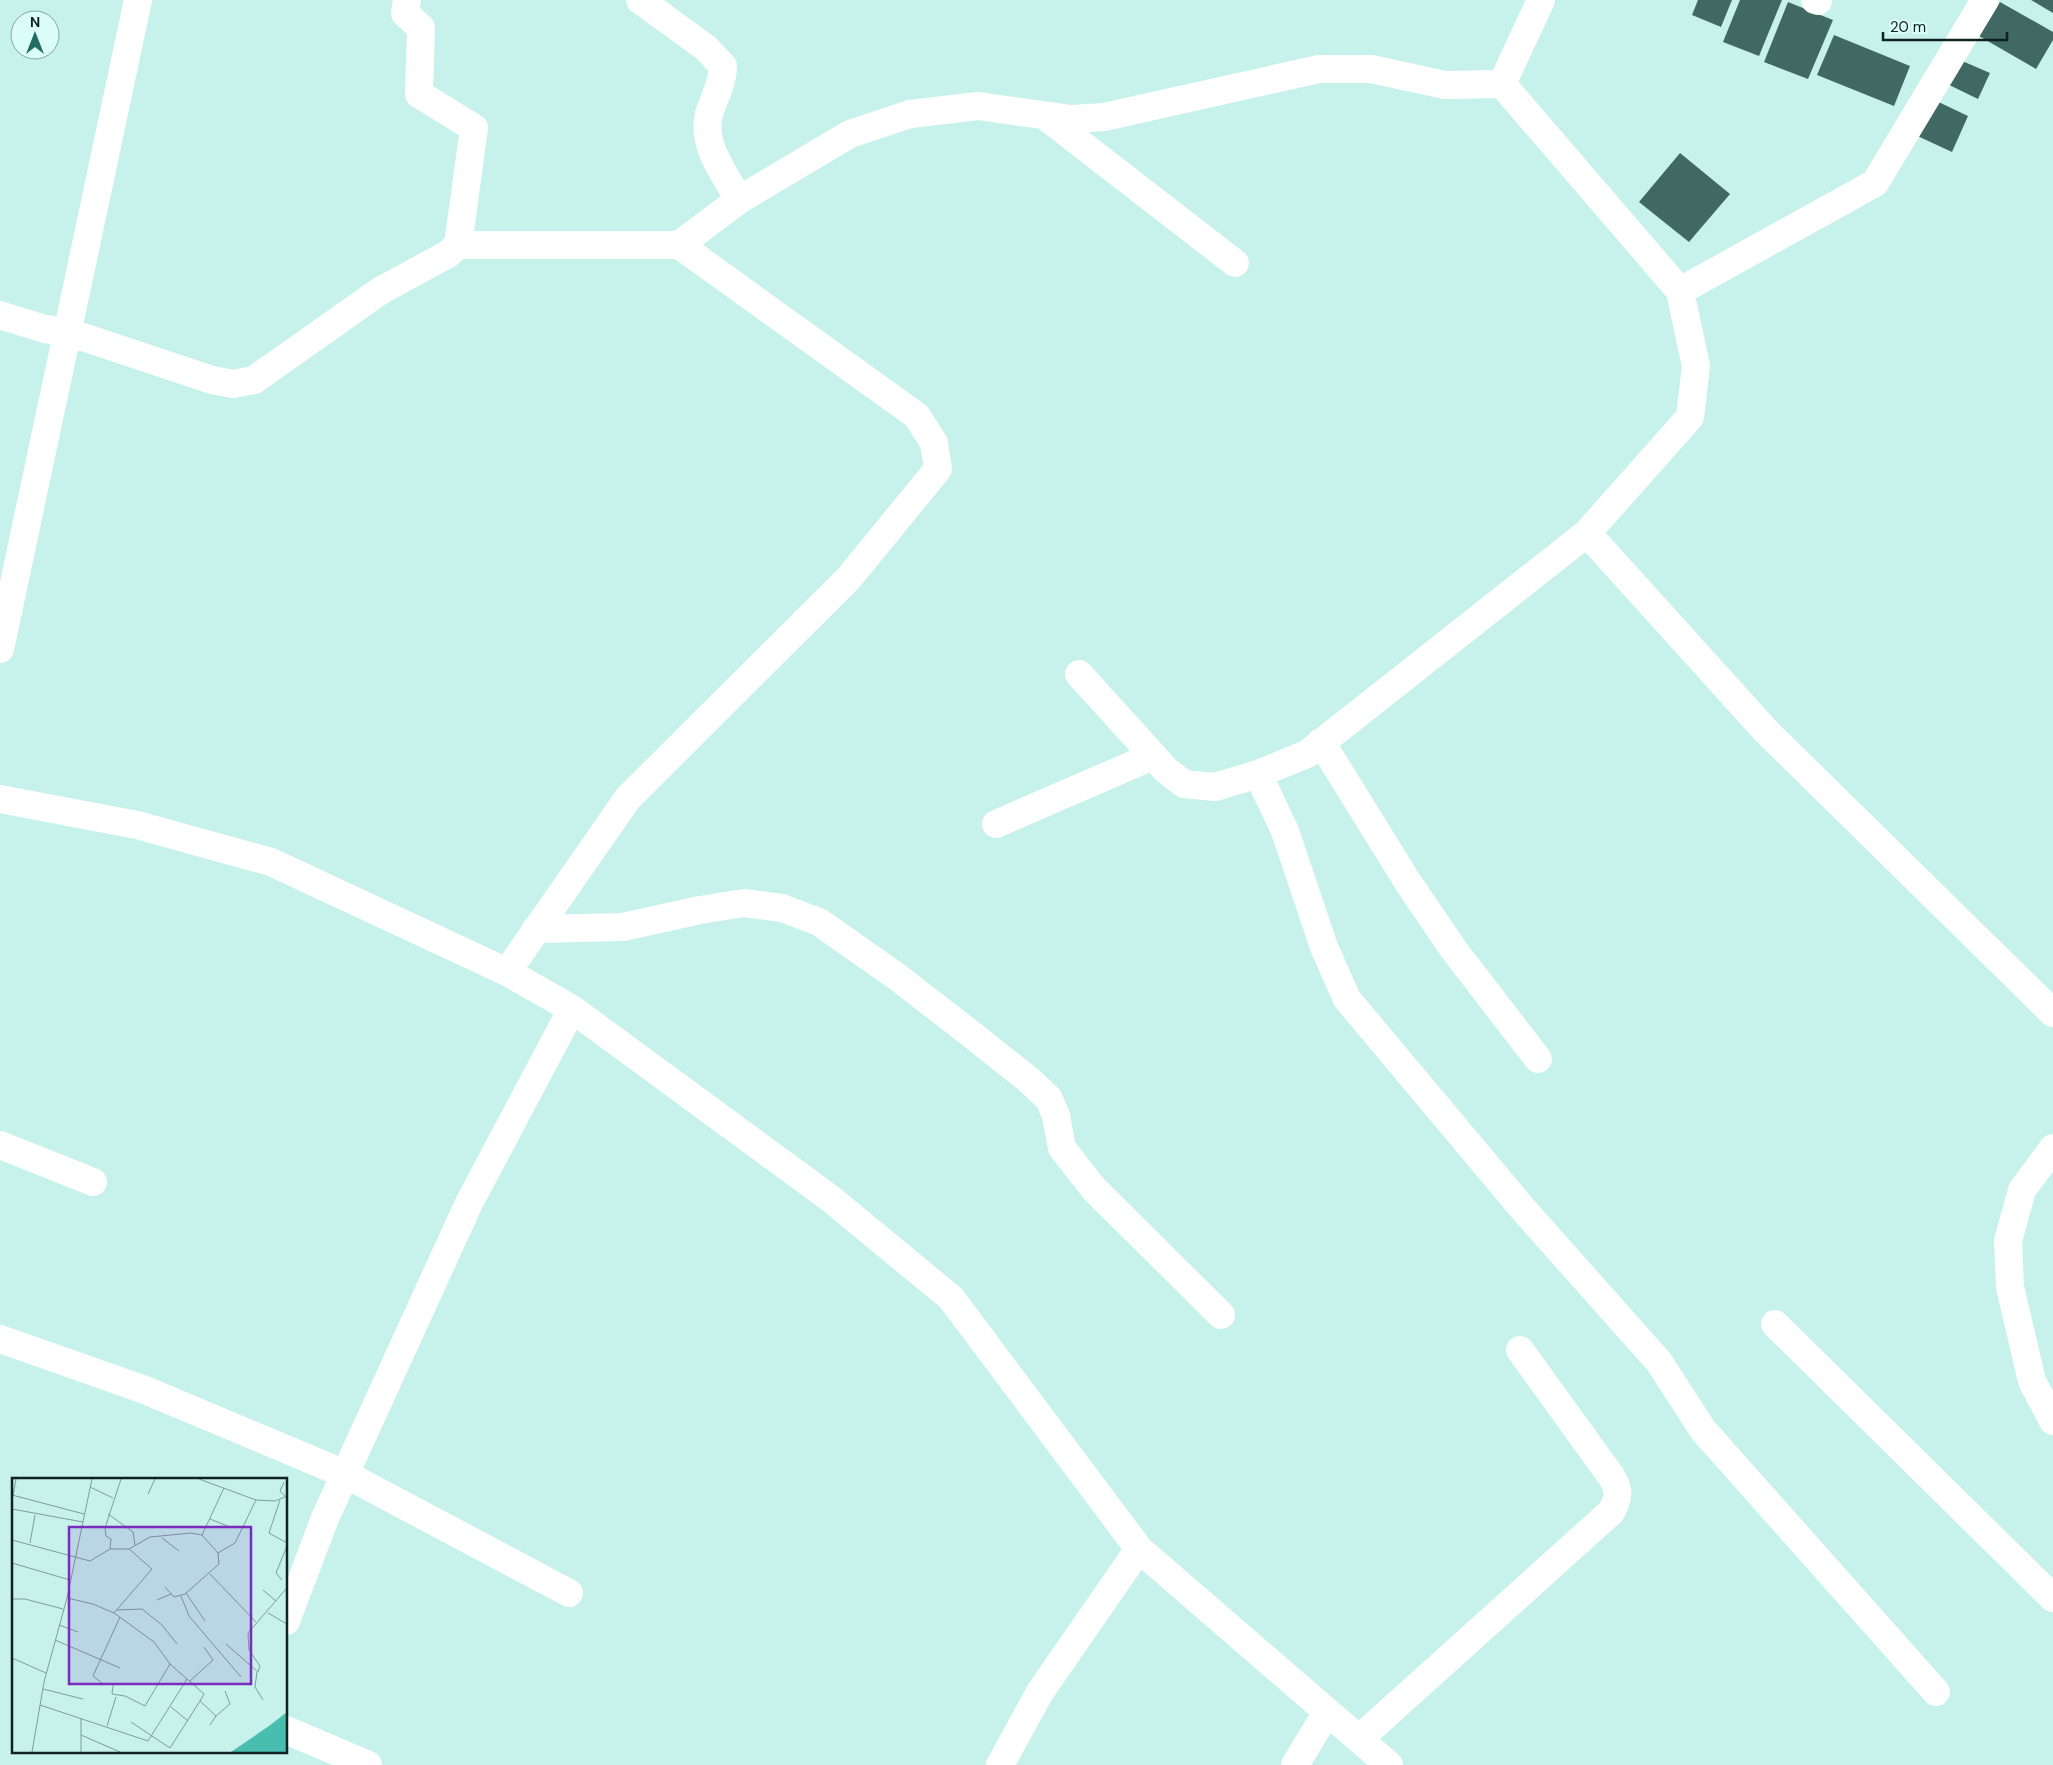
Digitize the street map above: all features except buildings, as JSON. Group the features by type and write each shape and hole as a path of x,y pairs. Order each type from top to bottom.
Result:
{"street":[{"path":"0,649 5,596 68,332 138,0"},
{"path":"0,315 45,329 68,332 212,380 233,384 254,380 380,291 448,254 458,245 474,128 419,94 421,28 405,13 407,0"},
{"path":"640,0 706,48 724,66 724,76 706,130 710,145 739,200"},
{"path":"1502,84 1541,0"},
{"path":"1680,291 1875,183 1985,0"},
{"path":"680,245 739,200 850,134 910,114 978,106 1071,119 1104,117 1319,69 1371,69 1445,85 1502,84"},
{"path":"1079,674 1166,770 1184,784 1215,787 1258,774 1307,754 1587,533 1690,417 1696,366 1680,291 1502,84"},
{"path":"1045,116 1235,263"},
{"path":"458,245 680,245 917,416 934,443 938,469 848,580 628,798 507,972"},
{"path":"1587,533 1765,730 2053,1014"},
{"path":"1321,742 1409,884 1454,950 1538,1059"},
{"path":"996,824 1153,756"},
{"path":"1258,774 1285,830 1324,947 1347,999 1523,1209 1659,1362 1703,1430 1936,1692"},
{"path":"0,799 137,825 271,862 507,972 572,1009 831,1199 951,1298 1139,1549 1389,1765"},
{"path":"536,929 623,927 700,910 744,904 782,908 819,922 896,976 1042,1093 1048,1099 1056,1116 1062,1148 1094,1189 1221,1315"},
{"path":"288,1616 325,1518 469,1203 572,1009"},
{"path":"0,1145 93,1182"},
{"path":"2053,1148 2022,1190 2008,1241 2010,1287 2032,1381 2053,1421"},
{"path":"1774,1324 2053,1598"},
{"path":"0,1339 145,1390 346,1474 569,1593"},
{"path":"1359,1739 1611,1512 1618,1500 1618,1487 1611,1476 1520,1350"},
{"path":"1000,1765 1040,1692 1139,1549"},
{"path":"1295,1765 1327,1712"},
{"path":"288,1731 368,1765"}]}
